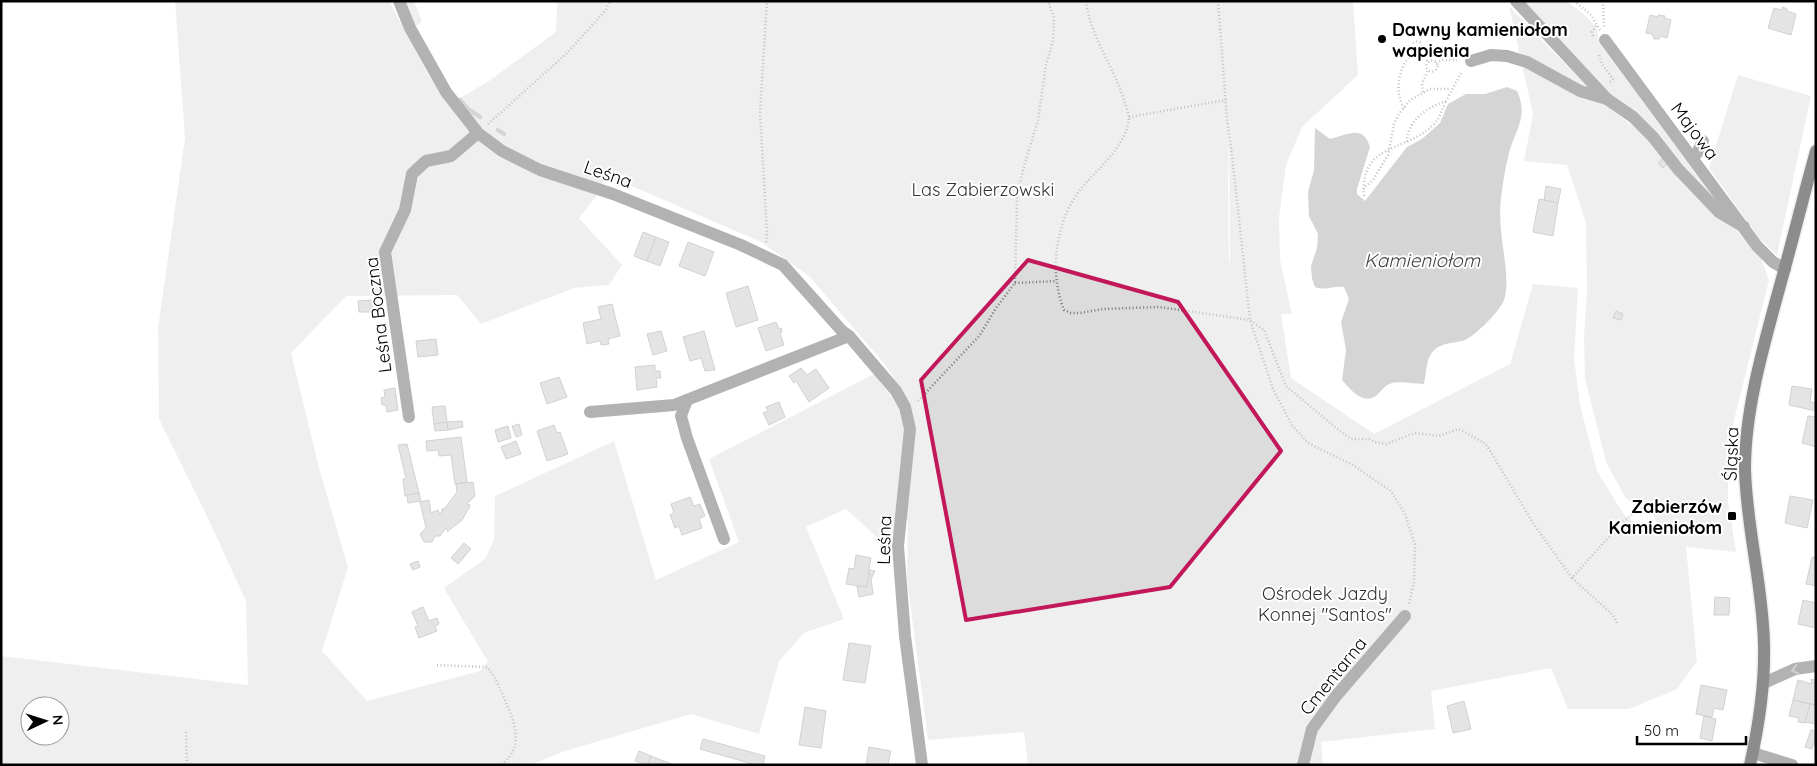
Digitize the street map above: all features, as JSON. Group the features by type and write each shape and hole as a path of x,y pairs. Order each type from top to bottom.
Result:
{"main road":[{"name":"Śląska","path":"1751,759 1764,683 1764,644 1761,604 1747,501 1745,468 1747,438 1764,347 1816,151"}],"street":[{"name":"Leśna","path":"399,1 410,28 446,92 478,133 502,151 540,170 613,194 783,264 896,391 907,413 910,430 898,546 905,636 922,765"},
{"path":"1516,1 1607,99 1633,117 1653,136 1678,168 1719,212 1744,227"},
{"name":"Majowa","path":"1605,40 1757,246 1773,262 1785,269"},
{"path":"1469,63 1491,55 1507,56 1527,62 1580,91 1607,99"},
{"name":"Leśna Boczna","path":"408,417 385,252 404,210 412,174 426,161 451,156 478,133"},
{"path":"1693,158 1703,141"},
{"path":"590,412 674,405 849,336"},
{"path":"687,400 681,416 687,438 724,538"},
{"name":"Cmentarna","path":"1303,765 1312,729 1336,696 1405,616"},
{"path":"1764,683 1795,669 1816,666"},
{"path":"1751,759 1792,765"}],"path":[{"path":"478,133 566,54 606,10 610,1"},
{"path":"763,255 768,233 760,112 767,1"},
{"path":"907,413 980,335 996,308 1015,284 1017,197 1038,120 1046,65 1053,41 1054,18 1048,1"},
{"path":"1086,1 1089,19 1119,84 1129,117 1124,136 1103,165 1079,192 1063,221 1057,253 1057,281 1059,299 1064,310 1071,313 1103,309 1159,307 1250,320 1264,330 1286,386 1351,439 1369,439 1386,444 1415,434 1439,436 1459,429 1486,444 1533,524 1572,578 1613,615 1617,623"},
{"path":"1218,1 1226,100 1250,320 1273,389 1292,425 1308,443 1353,464 1391,491 1405,514 1415,545 1414,582 1405,616"},
{"path":"1574,1 1591,15 1605,40"},
{"path":"1603,1 1605,40"},
{"path":"1413,52 1412,45 1417,42 1422,46 1420,52"},
{"path":"1404,108 1399,93 1399,77 1407,58 1413,52 1420,52"},
{"path":"1420,52 1428,62"},
{"path":"1364,196 1365,174 1368,167 1376,158 1389,149 1407,142 1432,126 1439,117 1451,90 1469,63 1453,59 1436,63 1428,62"},
{"path":"1423,92 1423,80 1428,70 1426,67 1428,62"},
{"path":"1428,70 1435,71 1437,68 1436,63"},
{"path":"1363,189 1373,180 1388,155 1394,124 1410,100 1430,88 1451,90"},
{"path":"1129,117 1226,100"},
{"path":"1407,142 1414,121 1421,113 1446,101"},
{"path":"1015,284 1057,281"},
{"path":"1572,578 1632,514"},
{"path":"437,665 487,667 494,675 516,725 515,746 508,760 501,765"},
{"path":"186,732 187,765"}],"highlighted area":[{"path":"1028,260 1178,302 1281,451 1170,587 966,620 921,380"}],"green space":[{"path":"175,1 389,1 428,74 448,105 489,81 556,32 557,1 1353,1 1358,75 1302,127 1286,165 1279,218 1280,260 1292,314 1281,314 1291,378 1374,434 1510,364 1533,284 1578,288 1574,359 1580,405 1597,471 1624,515 1637,524 1659,529 1653,514 1642,512 1625,497 1606,462 1585,379 1586,223 1567,165 1524,161 1533,114 1509,6 1602,102 1649,139 1711,211 1737,231 1760,255 1769,280 1733,424 1728,466 1728,501 1736,552 1686,547 1697,661 1677,689 1629,709 1568,709 1551,668 1431,691 1435,729 1321,742 1323,765 1028,765 1024,732 928,740 907,579 908,520 895,520 890,549 846,509 806,527 844,619 804,633 779,661 759,734 691,714 565,751 530,765 1,765 1,656 248,685 246,601 159,419 158,328 185,138","holes":["1229,134 1230,262 1228,180","604,178 634,187 761,242 809,276 886,366 907,399 906,433 898,406 874,374 709,459 739,542 656,580 614,441 495,496 494,540 485,559 444,588 488,662 480,671 367,701 322,651 348,567 319,468 291,353 346,296 457,295 481,324 574,288 609,285 622,265 579,218 598,194"]},
{"path":"402,1 414,1 422,22 413,28"},
{"path":"1522,1 1567,1 1587,17 1597,29 1599,43 1724,211 1653,131 1606,92"},
{"path":"1738,75 1811,96 1777,255 1759,238 1709,168"}],"water":[{"name":"Kamieniołom","path":"1507,87 1517,91 1522,108 1520,123 1508,159 1500,204 1506,267 1505,294 1502,305 1470,337 1465,340 1442,345 1434,350 1428,360 1424,384 1392,383 1385,386 1372,398 1362,398 1353,392 1342,380 1346,350 1341,322 1349,299 1344,287 1318,288 1315,287 1312,279 1311,266 1317,248 1318,234 1309,216 1308,192 1314,170 1315,128 1330,139 1359,133 1367,140 1370,147 1357,189 1357,194 1365,201 1407,147 1422,139 1440,123 1448,104 1466,94 1485,94"}],"building":[{"path":"1783,7 1787,11 1796,14 1791,35 1768,28 1774,8 1782,10"},
{"path":"1650,15 1665,16 1664,18 1671,20 1667,38 1661,36 1659,39 1654,39 1652,34 1646,33"},
{"path":"1663,158 1668,163 1663,168 1658,163"},
{"path":"1546,186 1561,189 1558,203 1544,200"},
{"path":"1539,199 1558,203 1553,236 1533,232"},
{"path":"643,232 656,237 647,261 634,256"},
{"path":"656,237 669,242 660,266 647,261"},
{"path":"688,242 714,252 705,276 679,266"},
{"path":"748,286 758,320 736,327 726,293"},
{"path":"371,300 373,312 359,312 358,301"},
{"path":"612,304 620,336 608,339 609,344 601,345 600,341 587,344 583,323 601,319 598,307"},
{"path":"1616,311 1623,314 1621,320 1613,318"},
{"path":"776,322 779,329 781,328 782,332 780,333 784,345 766,351 758,328"},
{"path":"661,331 667,351 653,355 647,334"},
{"path":"704,331 715,370 705,371 701,358 690,361 683,337"},
{"path":"436,339 438,355 418,357 416,341"},
{"path":"655,365 655,371 660,371 661,378 656,378 657,387 637,390 635,367"},
{"path":"801,368 807,375 816,369 829,388 809,402 796,381 794,383 789,376"},
{"path":"559,377 567,397 547,404 540,383"},
{"path":"1792,386 1812,389 1810,402 1815,403 1816,399 1816,411 1789,405"},
{"path":"395,388 398,410 387,412 386,405 382,405 381,398 385,397 384,390"},
{"path":"779,402 785,417 769,425 763,413 768,411 766,407"},
{"path":"445,406 447,422 434,424 432,407"},
{"path":"1808,416 1816,417 1816,447 1802,443"},
{"path":"462,421 463,427 448,430 447,422"},
{"path":"447,422 448,430 435,431 434,424"},
{"path":"519,424 522,435 516,437 512,426"},
{"path":"554,425 557,433 560,432 568,454 547,461 537,431"},
{"path":"508,426 511,438 498,442 495,430"},
{"path":"461,437 467,482 455,484 451,455 439,456 438,450 427,451 426,441"},
{"path":"516,441 521,454 506,459 501,447"},
{"path":"407,444 419,493 405,496 403,479 406,478 398,445"},
{"path":"473,482 475,496 467,504 470,505 462,520 447,532 446,528 440,536 435,536 432,542 424,542 420,534 426,528 420,502 429,500 431,513 438,510 440,515 443,508 443,511 457,492 456,484"},
{"path":"419,493 421,501 408,503 407,495"},
{"path":"1790,496 1813,500 1807,528 1785,523"},
{"path":"690,497 694,506 700,504 705,516 699,519 702,528 682,535 679,526 675,528 670,515 674,513 671,504"},
{"path":"464,543 471,549 458,564 451,558"},
{"path":"856,555 871,558 868,574 870,574 866,587 846,584 849,568 854,569"},
{"path":"1812,557 1816,557 1816,586 1806,584"},
{"path":"418,561 420,567 413,570 410,564"},
{"path":"869,570 875,571 871,579 873,594 859,597 857,586 866,587 870,574 868,574"},
{"path":"1715,597 1730,598 1729,615 1714,615"},
{"path":"1803,600 1816,603 1816,628 1798,624"},
{"path":"423,607 429,621 437,618 439,624 435,626 437,631 419,638 415,627 418,626 412,612"},
{"path":"849,643 871,646 865,683 843,680"},
{"path":"1811,679 1816,680 1816,705 1793,700 1798,680 1812,684"},
{"path":"1701,685 1727,690 1723,710 1714,708 1712,717 1696,714"},
{"path":"1793,700 1810,704 1805,723 1798,722 1799,718 1789,716"},
{"path":"1464,701 1471,729 1453,733 1447,706"},
{"path":"1810,704 1816,705 1816,724 1805,722"},
{"path":"805,707 826,711 821,748 799,745"},
{"path":"1704,716 1716,719 1712,741 1700,738"},
{"path":"1811,730 1816,731 1812,749 1805,747"},
{"path":"703,739 765,756 763,765 756,765 700,749"},
{"path":"869,747 891,751 888,765 866,765"},
{"path":"639,751 651,756 648,765 635,761"},
{"path":"651,756 674,765 648,765"}],"waterway":[{"path":"460,100 468,109 480,117"},
{"path":"498,130 504,134"}],"place":[{"name":"Dawny kamieniołom wapienia","path":"1382,39"},
{"name":"Zabierzów Kamieniołom","path":"1732,516"}],"park label":[{"name":"Las Zabierzowski","path":"983,189"},
{"name":"Ośrodek Jazdy Konnej \"Santos\"","path":"1325,603"}]}
